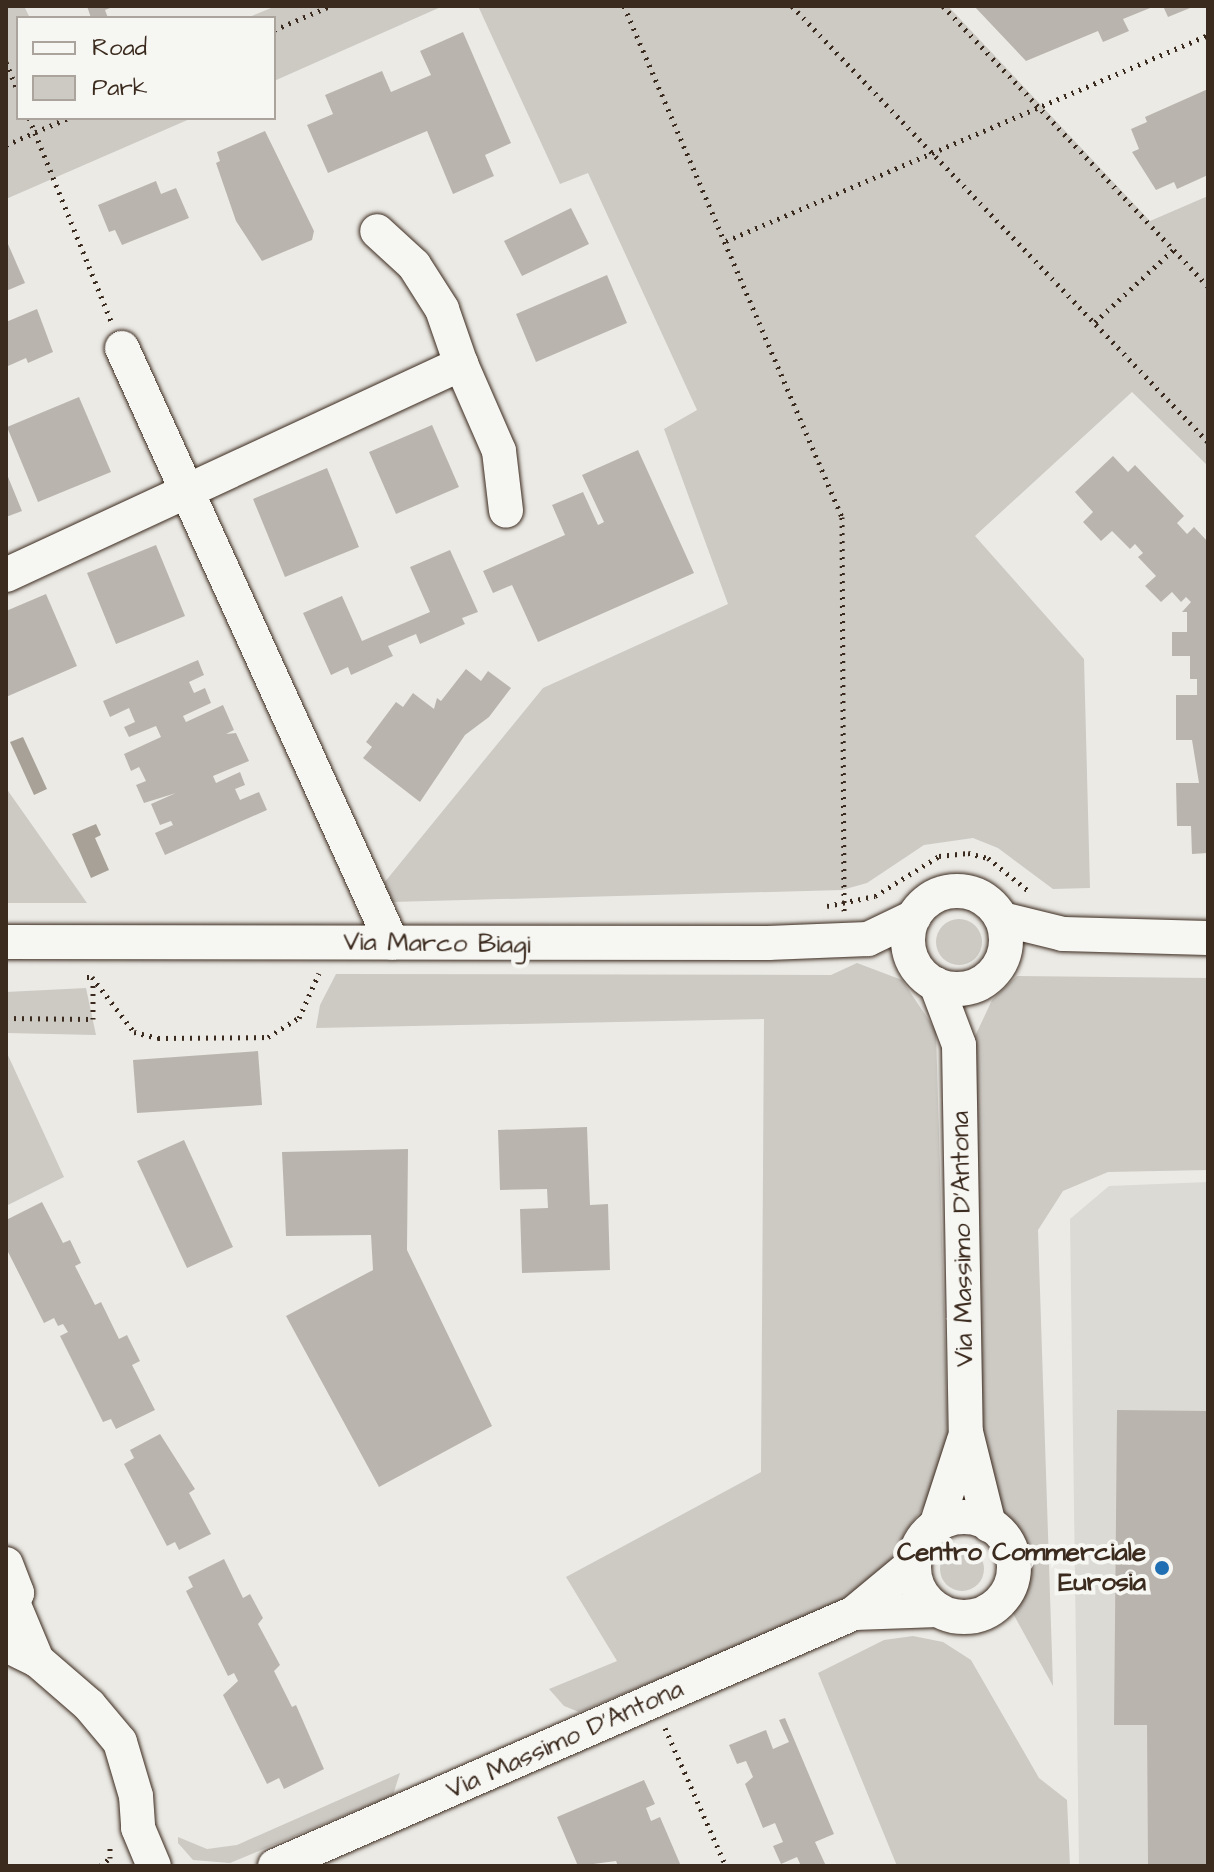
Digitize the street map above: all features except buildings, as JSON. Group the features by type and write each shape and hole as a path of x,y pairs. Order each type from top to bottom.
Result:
{"street":[{"path":"377,231 414,265 442,309 461,364 499,451 506,511"},
{"path":"122,348 392,943"},
{"path":"6,575 461,364"},
{"path":"966,892 993,906 1000,949 959,1045 936,984 910,954 914,917 936,896 966,892"},
{"name":"Via Marco Biagi","path":"854,940 914,917"},
{"path":"936,984 966,988 1000,949 1027,940 1063,934 1208,938"},
{"name":"Via Marco Biagi","path":"6,942 618,946 854,940 910,954"},
{"name":"Via Massimo D'Antona","path":"959,1045 966,1432 989,1525"},
{"name":"Via Massimo D'Antona","path":"936,1526 966,1432"},
{"path":"958,1517 989,1525 1001,1534 1014,1561 1008,1591 987,1612 971,1616 938,1610 919,1588 914,1563 920,1543 936,1526 958,1517"},
{"name":"Via Massimo D'Antona","path":"275,1866 854,1613 914,1563"},
{"path":"6,1564 15,1580 10,1611 37,1660"},
{"name":"Via Massimo D'Antona","path":"854,1613 938,1610"},
{"path":"6,1645 37,1660 89,1705 120,1742 136,1796 138,1828 128,1866"},
{"path":"138,1828 154,1866"}],"path":[{"path":"276,29 330,6"},
{"path":"624,6 842,517 845,904 854,940"},
{"path":"792,6 1208,442"},
{"path":"943,6 1208,286"},
{"path":"726,241 1208,35"},
{"path":"6,62 16,86"},
{"path":"30,120 122,348"},
{"path":"6,145 63,120"},
{"path":"1095,322 1174,249"},
{"path":"816,907 875,896 939,856 968,853 988,858 1041,901"},
{"path":"6,1018 93,1019 92,942"},
{"path":"92,977 134,1032 158,1038 268,1037 299,1018 322,966"},
{"path":"79,977 92,977"},
{"path":"654,1701 726,1866"}],"shaded area":[{"path":"23,737 47,789 34,795 10,742"},
{"path":"96,824 101,835 95,838 109,870 91,878 72,834"},
{"path":"1208,1182 1208,1866 1079,1866 1070,1219 1109,1186"}],"green space":[{"path":"6,6 24,6 29,16 16,16 16,120 187,120 6,199"},
{"path":"276,6 443,6 276,80 276,16 252,16"},
{"path":"478,6 948,6 1150,221 1208,196 1208,466 1132,392 975,536 1084,659 1090,888 1053,889 998,848 973,838 924,845 867,883 842,890 392,902 384,883 543,688 728,604 664,429 697,410 588,173 560,184"},
{"path":"6,788 87,903 6,903"},
{"path":"959,919 968,920 975,926 981,933 981,951 975,958 968,964 959,965 950,964 943,958 937,951 936,942 937,933 943,926 950,920"},
{"path":"857,963 902,980 936,1031 948,1444 929,1500 905,1532 894,1565 847,1601 579,1712 564,1706 549,1689 617,1661 566,1577 761,1472 764,1019 316,1028 320,1005 336,974 831,975"},
{"path":"1017,976 1208,978 1208,1170 1108,1172 1063,1191 1038,1230 1053,1686 1010,1608 1023,1573 1013,1528 994,1505 977,1439 970,1047 992,1000"},
{"path":"86,988 96,1035 6,1033 6,992"},
{"path":"6,1051 64,1177 6,1206"},
{"path":"962,1547 978,1553 984,1569 978,1585 962,1591 946,1585 940,1569 946,1553"},
{"path":"913,1636 943,1642 971,1660 1039,1778 1067,1800 1070,1866 897,1866 818,1673 884,1640"},
{"path":"400,1773 393,1795 230,1863 193,1860 178,1843 178,1837 207,1849 237,1845"}],"place":[{"name":"Centro Commerciale Eurosia","path":"1162,1568"}]}
